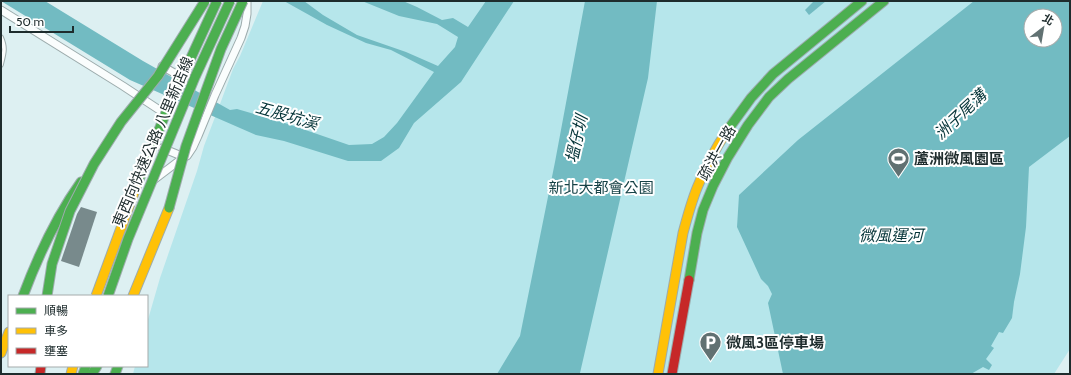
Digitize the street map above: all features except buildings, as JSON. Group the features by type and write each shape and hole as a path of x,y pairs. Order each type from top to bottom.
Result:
{"main road":[{"path":"23,295 35,264 70,196 94,164 121,122 158,76 205,1"},
{"name":"東西向快速公路 八里新店線","path":"96,295 118,233 150,153 217,1"},
{"name":"東西向快速公路 八里新店線","path":"108,295 128,240 195,77 230,1"},
{"path":"142,295 163,237 169,208 186,146 221,49 246,1"},
{"name":"疏洪一路","path":"658,374 683,233 699,184 708,164 747,102 760,86 862,1"},
{"name":"疏洪一路","path":"672,374 697,233 703,210 728,157 748,125 769,97 788,79 884,1"},
{"path":"46,295 52,264 70,211 94,164"},
{"path":"134,295 169,208"},
{"path":"1,353 8,335"}],"street":[{"path":"161,66 186,80 222,1"},
{"path":"139,191 187,156 193,147 241,38 248,14 246,1"},
{"path":"1,10 123,86 169,117 139,191 101,295"},
{"path":"212,25 241,38"},
{"path":"157,146 184,157"}],"lane":[{"path":"1,37 5,46 1,65"}],"green space":[{"name":"新北大都會公園","path":"263,1 1070,1 1070,349 1054,374 133,374 135,367 148,367 148,320 160,278 197,171 204,146 233,69"}],"water":[{"path":"1,1 45,1 143,61 230,110 237,109 288,124 349,145 372,144 384,137 397,123 434,72 391,50 366,43 327,25 284,1 304,1 323,15 357,35 406,52 438,66 455,47 458,37 437,24 399,16 362,1 403,1 442,20 453,18 468,27 486,1 514,1 461,82 414,123 399,148 381,161 348,161 284,141 256,135 130,80"},
{"name":"塭仔圳","path":"585,1 657,1 648,78 580,373 497,374 520,336 555,162"},
{"path":"814,1 826,1 809,15 805,10"},
{"name":"微風運河","path":"974,1 1070,1 1070,136 1029,167 1026,227 1020,274 1012,318 1003,333 999,332 991,346 994,348 986,359 992,365 989,370 983,367 971,374 783,374 768,303 772,294 768,286 761,279 737,227 739,195 798,140"}],"traffic: fast":[{"path":"47,295 52,264 70,211 94,164 121,122 158,76 205,1"},
{"path":"138,182 167,110 217,1"},
{"path":"108,295 128,239 195,77 230,1"},
{"path":"169,208 186,146 221,49 243,1"},
{"path":"727,131 751,98 773,74 862,1"},
{"path":"689,280 697,233 703,210 728,157 748,125 769,97 788,79 884,1"},
{"path":"23,295 48,237 81,182"},
{"path":"83,374 86,367"},
{"path":"92,374 96,367"},
{"path":"115,374 118,367"}],"traffic: slow":[{"path":"658,374 683,233 703,173 727,131"},
{"path":"96,295 138,182"},
{"path":"133,295 169,208"},
{"path":"1,353 8,335"},
{"path":"71,374 73,367"}],"traffic: jam":[{"path":"672,374 689,280"},
{"path":"40,374 41,367"}],"place":[{"name":"蘆洲微風園區","path":"899,178"},
{"name":"微風3區停車場","path":"711,362"}],"water label":[{"name":"洲子尾溝","path":"960,114"},
{"name":"五股坑溪","path":"287,115"}]}
